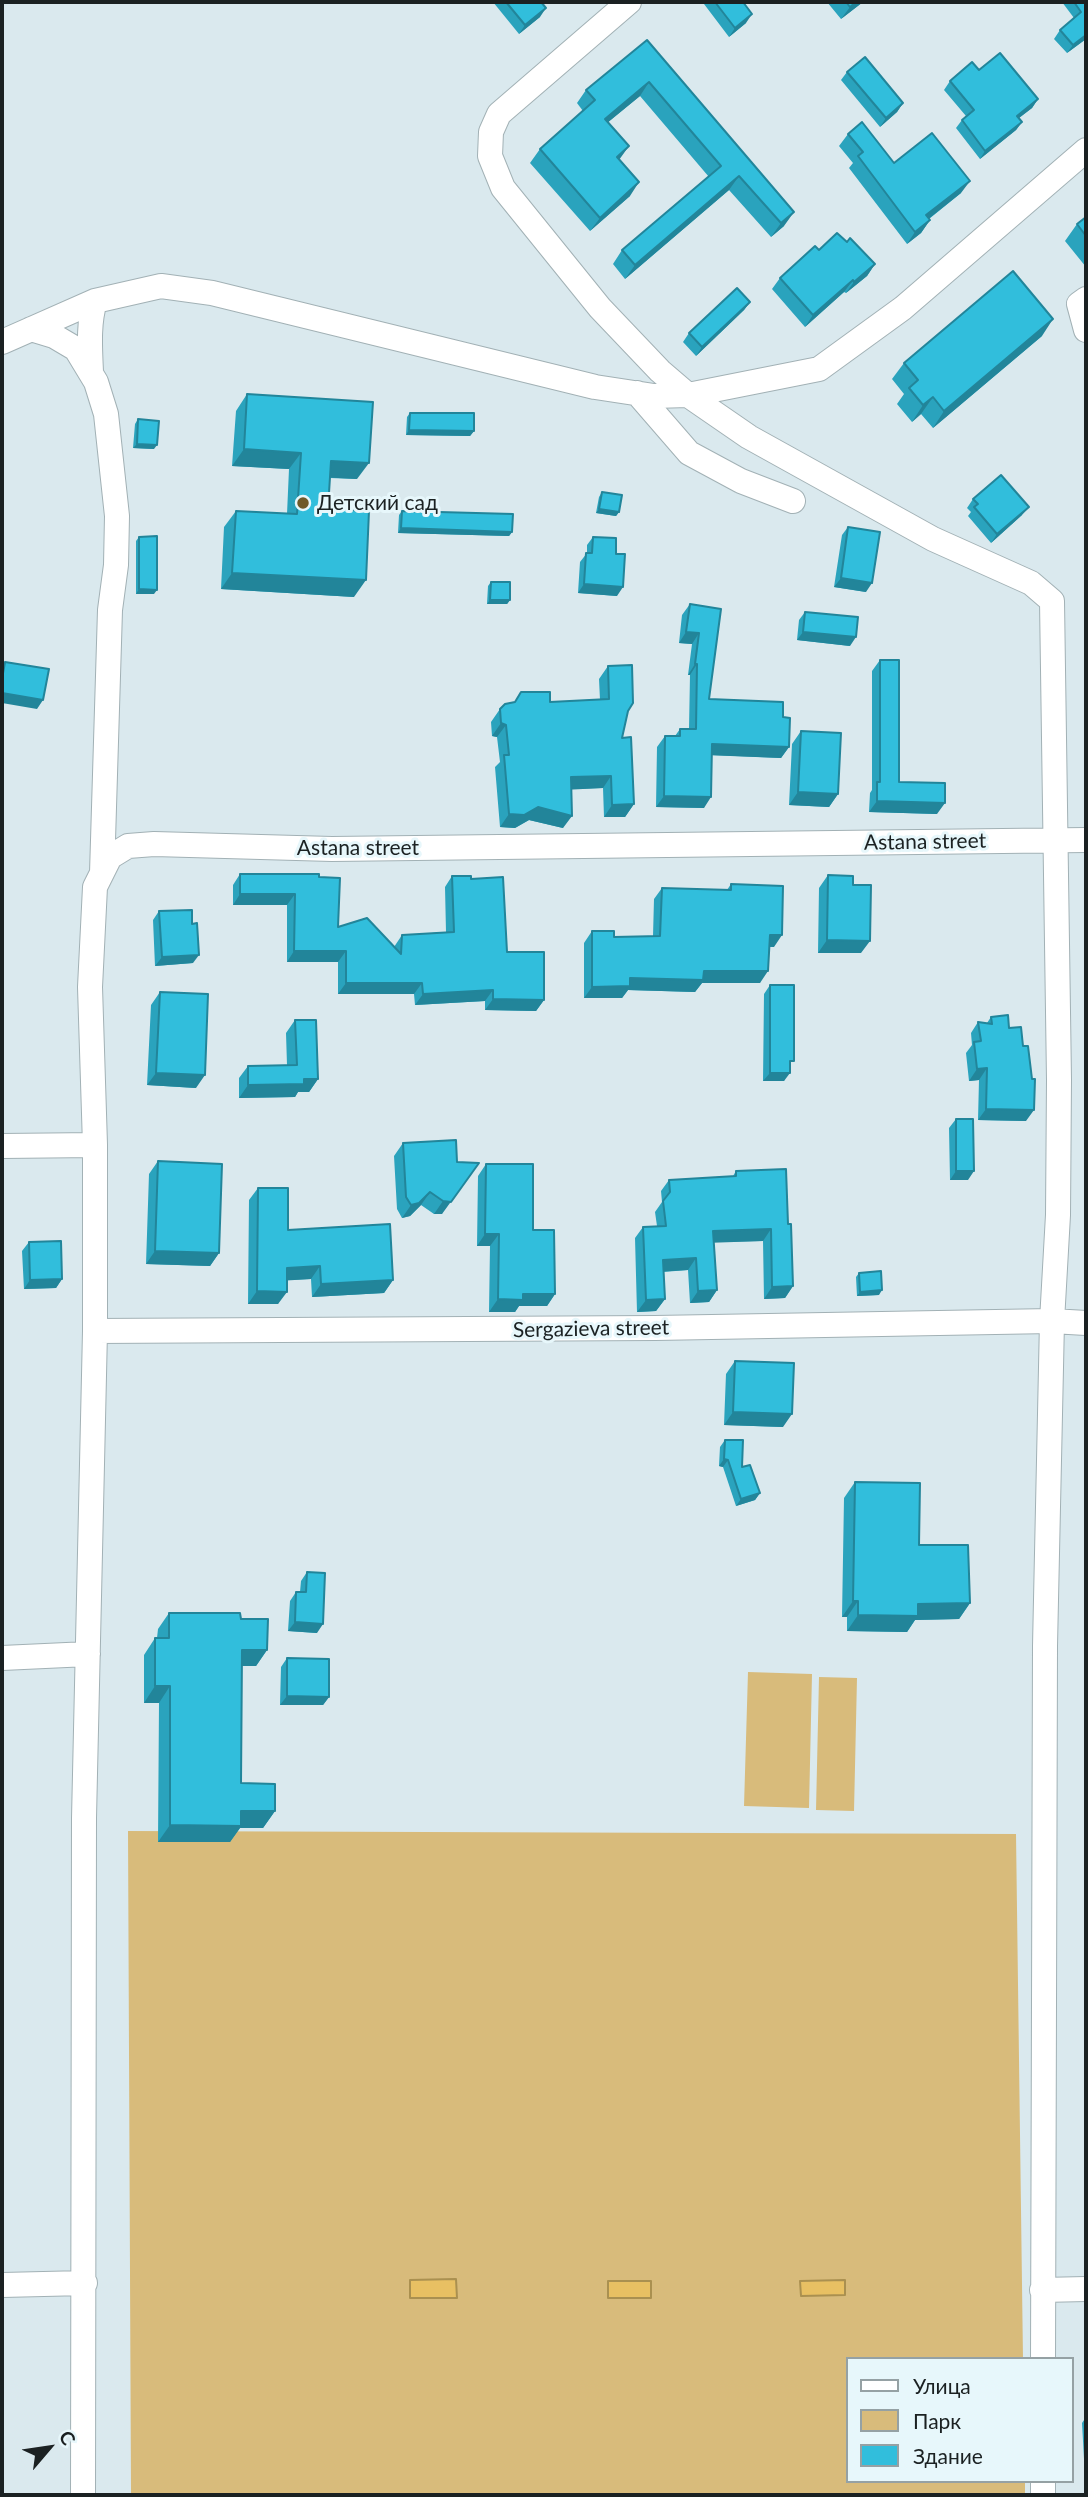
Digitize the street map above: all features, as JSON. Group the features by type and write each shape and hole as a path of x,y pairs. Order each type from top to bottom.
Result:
{"street":[{"path":"629,2 499,114 491,132 490,156 503,188 600,308 660,371 688,395 749,437 933,540 1031,583 1052,601 1057,839 1058,1215 1052,1321 1045,1660 1043,2357"},
{"path":"2,342 94,301 161,286 207,292 594,387 654,396 688,395 819,369 903,308 1086,150"},
{"path":"1086,299 1079,304 1086,330"},
{"path":"91,373 89,337 94,301"},
{"path":"31,329 54,336 76,349 96,382 106,414 117,516 116,565 110,610 102,873"},
{"path":"637,393 690,453 741,481 793,501"},
{"name":"Astana street","path":"83,2495 84,1818 95,1331 95,1145 90,987 95,887 110,857 128,846 154,844 332,849 1086,840"},
{"path":"2,1146 95,1145"},
{"name":"Sergazieva street","path":"95,1331 627,1329 1052,1321 1086,1323"},
{"path":"2,1658 88,1654"},
{"path":"2,2285 85,2283"},
{"path":"1042,2290 1086,2289"}],"green space":[{"path":"748,1672 812,1674 809,1808 744,1806"},
{"path":"819,1677 857,1678 854,1811 816,1810"},
{"path":"128,1831 1016,1834 1023,2357 846,2357 846,2483 1025,2483 1025,2495 131,2495"}],"shaded area":[{"path":"456,2279 457,2298 410,2298 410,2280"},
{"path":"845,2280 845,2295 801,2296 800,2281"},
{"path":"608,2281 651,2281 651,2298 608,2298"}],"building":[{"path":"506,2 541,2 546,8 525,25"},
{"path":"715,2 743,2 752,14 735,28"},
{"path":"1074,2 1086,2 1086,35 1073,45 1060,30 1081,12"},
{"path":"647,40 794,212 781,223 739,176 635,265 622,250 721,166 649,82 605,119 629,146 617,157 639,182 600,218 540,149 595,100 586,90"},
{"path":"1000,53 1038,99 1017,116 1022,122 985,151 962,120 974,110 950,81 972,62 979,70"},
{"path":"865,57 903,103 886,118 847,72"},
{"path":"862,122 894,163 932,133 970,181 926,215 930,220 915,232 858,156 863,152 848,134"},
{"path":"1086,217 1086,236 1077,224"},
{"path":"837,233 847,242 850,238 875,264 813,315 780,278 815,246 819,250"},
{"path":"1013,271 1053,319 944,411 933,397 923,405 909,388 918,380 904,363"},
{"path":"737,288 750,302 702,347 689,333"},
{"name":"Детский сад","path":"247,394 373,402 369,463 331,461 328,509 369,511 366,580 232,573 236,511 297,514 301,453 244,449"},
{"path":"410,413 474,413 474,431 409,430"},
{"path":"138,419 159,421 157,445 137,444"},
{"path":"1001,475 1029,507 997,534 974,507 978,504 973,499"},
{"path":"602,492 622,495 619,512 599,509"},
{"path":"402,511 513,514 512,532 401,528"},
{"path":"848,527 880,532 872,583 841,578"},
{"path":"157,536 157,590 139,589 139,537"},
{"path":"593,537 616,538 616,554 625,554 623,587 584,584 586,553 592,553"},
{"path":"491,582 510,582 510,600 490,600"},
{"path":"690,604 721,609 709,699 783,702 783,717 790,718 789,747 712,744 711,797 664,796 665,736 680,736 680,729 696,729 695,664 699,633 686,632"},
{"path":"805,612 858,617 856,637 803,632"},
{"path":"880,660 899,660 899,782 945,783 945,803 877,801 877,782 880,782"},
{"path":"5,662 49,669 43,700 2,693"},
{"path":"632,665 633,703 628,711 622,738 631,737 634,804 612,805 611,776 571,777 572,816 538,807 524,815 509,814 504,755 509,755 506,725 501,723 500,709 505,704 515,702 521,692 550,692 550,702 609,699 608,666"},
{"path":"801,731 841,733 838,794 798,792"},
{"path":"240,874 319,874 319,877 340,878 338,927 367,918 401,954 402,935 454,932 452,876 471,876 471,879 503,877 507,952 544,952 544,1000 493,999 493,990 423,994 422,983 346,983 346,951 294,951 295,894 240,894"},
{"path":"828,875 853,876 853,885 871,885 870,941 827,940"},
{"path":"731,884 783,886 782,935 770,935 768,971 704,971 703,980 630,978 630,986 592,987 592,931 614,931 614,937 660,936 662,888 731,890"},
{"path":"192,910 192,924 197,923 199,955 162,957 159,911"},
{"path":"770,985 794,985 794,1061 790,1061 790,1073 770,1073"},
{"path":"160,992 208,994 205,1075 156,1073"},
{"path":"1008,1015 1009,1028 1021,1027 1023,1046 1028,1046 1032,1079 1035,1079 1034,1110 986,1109 987,1068 977,1069 974,1042 981,1041 978,1022 992,1024 991,1017"},
{"path":"295,1020 316,1020 318,1079 304,1079 304,1084 248,1085 248,1066 297,1065"},
{"path":"956,1119 973,1119 974,1171 956,1171"},
{"path":"456,1140 457,1162 479,1163 451,1202 443,1201 430,1192 419,1203 411,1205 406,1197 403,1143"},
{"path":"158,1161 222,1164 219,1253 155,1251"},
{"path":"486,1164 533,1164 533,1230 554,1230 555,1294 523,1294 523,1300 498,1299 499,1234 485,1234"},
{"path":"786,1169 793,1286 772,1287 771,1229 713,1231 717,1290 698,1291 696,1258 663,1260 665,1299 646,1300 643,1227 666,1226 663,1201 670,1192 669,1180 736,1176 736,1171"},
{"path":"258,1188 288,1188 288,1230 390,1224 393,1280 321,1284 320,1266 287,1268 287,1292 257,1291"},
{"path":"61,1241 62,1279 30,1280 29,1242"},
{"path":"881,1271 882,1290 860,1292 859,1273"},
{"path":"735,1361 794,1363 792,1414 733,1412"},
{"path":"725,1440 743,1440 742,1467 750,1465 760,1493 741,1499 728,1460 724,1459"},
{"path":"855,1482 920,1483 919,1545 968,1545 970,1603 918,1604 918,1616 858,1615 858,1601 853,1601"},
{"path":"307,1572 325,1573 323,1624 295,1622 296,1592 306,1592"},
{"path":"169,1613 240,1613 241,1619 268,1619 267,1650 242,1650 241,1783 275,1784 275,1811 241,1811 241,1826 170,1825 170,1686 155,1686 155,1638 169,1638"},
{"path":"287,1658 329,1659 329,1697 287,1696"}],"place":[{"name":"Детский сад","path":"303,503"}]}
